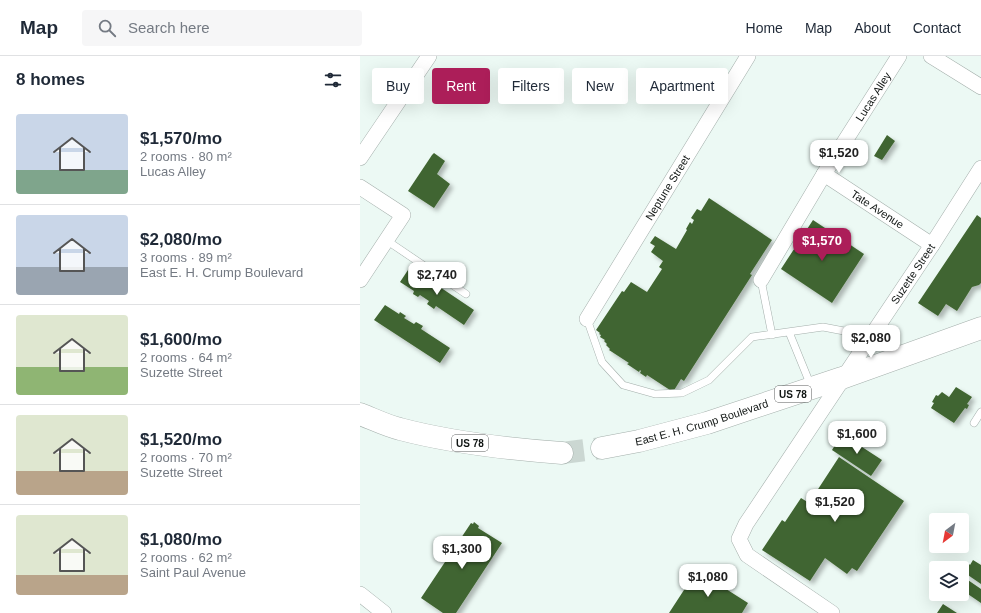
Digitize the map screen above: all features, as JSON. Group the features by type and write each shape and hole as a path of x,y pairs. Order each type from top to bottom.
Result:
{"main road":[{"name":"East E. H. Crump Boulevard","path":"602,448 639,441 708,423 842,378 981,328"},
{"name":"US 78","path":"360,414 400,429 454,441 518,450 562,453"}],"street":[{"path":"360,158 429,56"},
{"name":"Neptune Street","path":"587,319 748,56"},
{"name":"Lucas Alley","path":"761,280 824,174 899,56"},
{"path":"931,56 981,87"},
{"name":"Suzette Street","path":"832,613 747,555 740,540 746,524 981,168"},
{"name":"Tate Avenue","path":"824,174 932,244"},
{"path":"360,187 403,215 360,280"},
{"path":"360,594 384,613"}],"lane":[{"path":"386,240 466,294"},
{"path":"761,280 772,335"},
{"path":"587,319 602,362 623,385 655,394 682,393 708,380 752,337 823,327 870,336"},
{"path":"789,332 812,388"},
{"path":"974,424 981,412"}],"building":[{"path":"887,135 895,141 882,160 874,156"},
{"path":"434,153 445,161 437,174 450,184 434,208 408,191"},
{"path":"709,198 772,240 750,274 752,275 684,381 681,379 673,392 647,375 646,377 640,373 640,370 639,372 627,364 629,363 609,350 610,349 604,341 605,340 600,337 600,333 596,330 622,291 624,292 631,282 647,292 662,269 659,267 663,261 651,252 655,246 650,243 655,236 676,249 690,222 692,224 694,220 691,218 697,209 701,211"},
{"path":"977,215 981,218 981,283 972,287 957,311 946,304 938,316 918,303"},
{"path":"813,220 864,254 832,303 781,269"},
{"path":"410,267 474,310 464,325 436,306 434,309 427,304 429,301 420,295 418,297 413,294 414,291 400,282"},
{"path":"385,305 399,314 400,312 406,316 404,318 414,324 416,322 423,326 421,329 450,348 440,363 374,320"},
{"path":"956,387 972,397 967,404 969,405 967,409 965,408 954,423 931,408 934,403 932,402 936,395 938,396 942,392 949,397"},
{"path":"842,434 882,460 871,476 832,450"},
{"path":"839,457 904,501 857,571 852,568 847,574 825,558 810,581 762,550 782,520 785,522 801,498 809,503"},
{"path":"474,522 479,526 478,528 502,543 456,613 443,613 421,598 471,523 473,524"},
{"path":"973,560 981,565 981,584 969,576 969,564 970,565"},
{"path":"697,570 706,575 707,573 717,579 715,582 748,603 742,613 669,613"},
{"path":"969,581 981,589 981,603 969,595"},
{"path":"943,604 957,613 937,613"}],"tunnel":[{"path":"562,453 602,448"}]}
